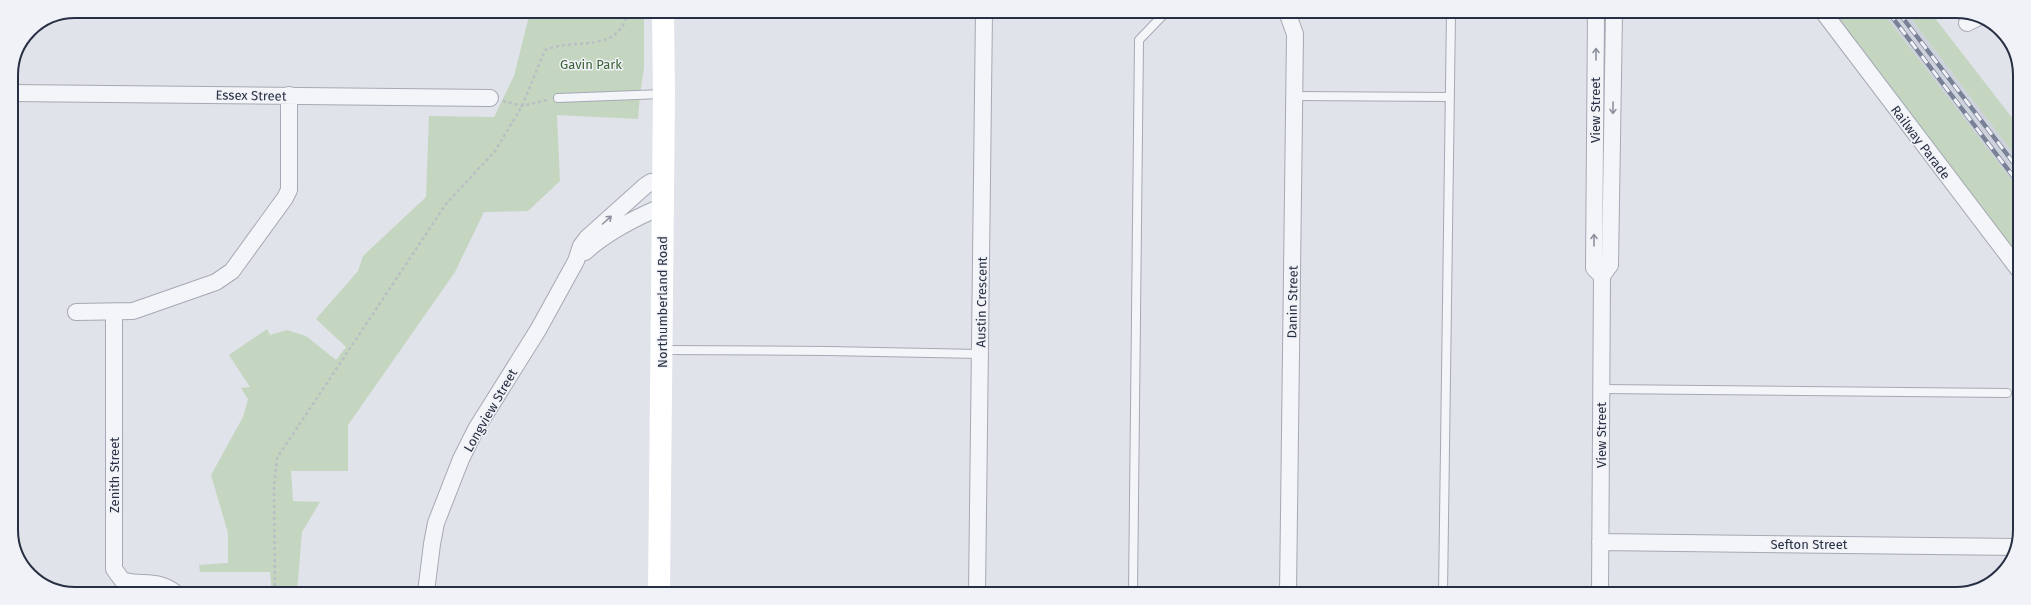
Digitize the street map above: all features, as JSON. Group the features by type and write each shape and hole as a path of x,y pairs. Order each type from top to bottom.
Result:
{"street":[{"name":"Northumberland Road","path":"659,587 664,94 663,18"},
{"name":"Austin Crescent","path":"977,587 984,18"},
{"name":"Danin Street","path":"1288,587 1295,34 1289,18"},
{"name":"View Street","path":"1596,18 1594,268 1602,276"},
{"name":"View Street","path":"1600,587 1602,276 1610,265 1614,18"},
{"name":"Railway Parade","path":"1828,18 2013,262"},
{"name":"Essex Street","path":"18,93 490,98"},
{"path":"76,312 114,313 133,311 216,282 232,271 286,198 289,190 289,96"},
{"name":"Longview Street","path":"427,587 436,523 461,459 476,429 538,330 576,261 581,246 593,233 645,186 651,182 663,181"},
{"name":"Longview Street","path":"576,261 597,242 643,215 663,206"},
{"name":"Zenith Street","path":"114,313 114,569 117,576 122,580 159,584 168,587"},
{"name":"Sefton Street","path":"1600,542 2010,547"}],"lane":[{"path":"1133,587 1139,40 1160,18"},
{"path":"1442,587 1451,18"},
{"path":"558,98 664,94"},
{"path":"1294,96 1450,97"},
{"path":"662,350 980,354"},
{"path":"1602,389 2007,393"}],"path":[{"path":"275,587 274,487 277,458 446,204 495,151 522,106 545,50 555,46 605,41 621,30 626,18"},
{"path":"490,98 522,106 558,98"}],"shaded area":[{"path":"1887,18 1911,18 2013,153 2013,183"}],"green space":[{"name":"Gavin Park","path":"528,18 644,18 644,68 638,119 557,115 560,181 528,211 484,212 455,272 348,425 348,471 291,471 293,501 320,502 302,532 297,587 272,587 270,572 200,572 199,565 228,563 228,533 211,475 243,417 248,399 241,388 250,387 229,355 267,329 270,335 287,330 306,336 336,360 346,347 316,319 358,271 363,256 426,197 429,116 494,117 514,76"},
{"path":"1838,18 1887,18 2010,178 2013,182 2013,250"},
{"path":"1911,18 1935,18 2013,119 2013,153"}],"railway":[{"path":"1893,18 2013,176"},
{"path":"1903,18 2013,162"}]}
